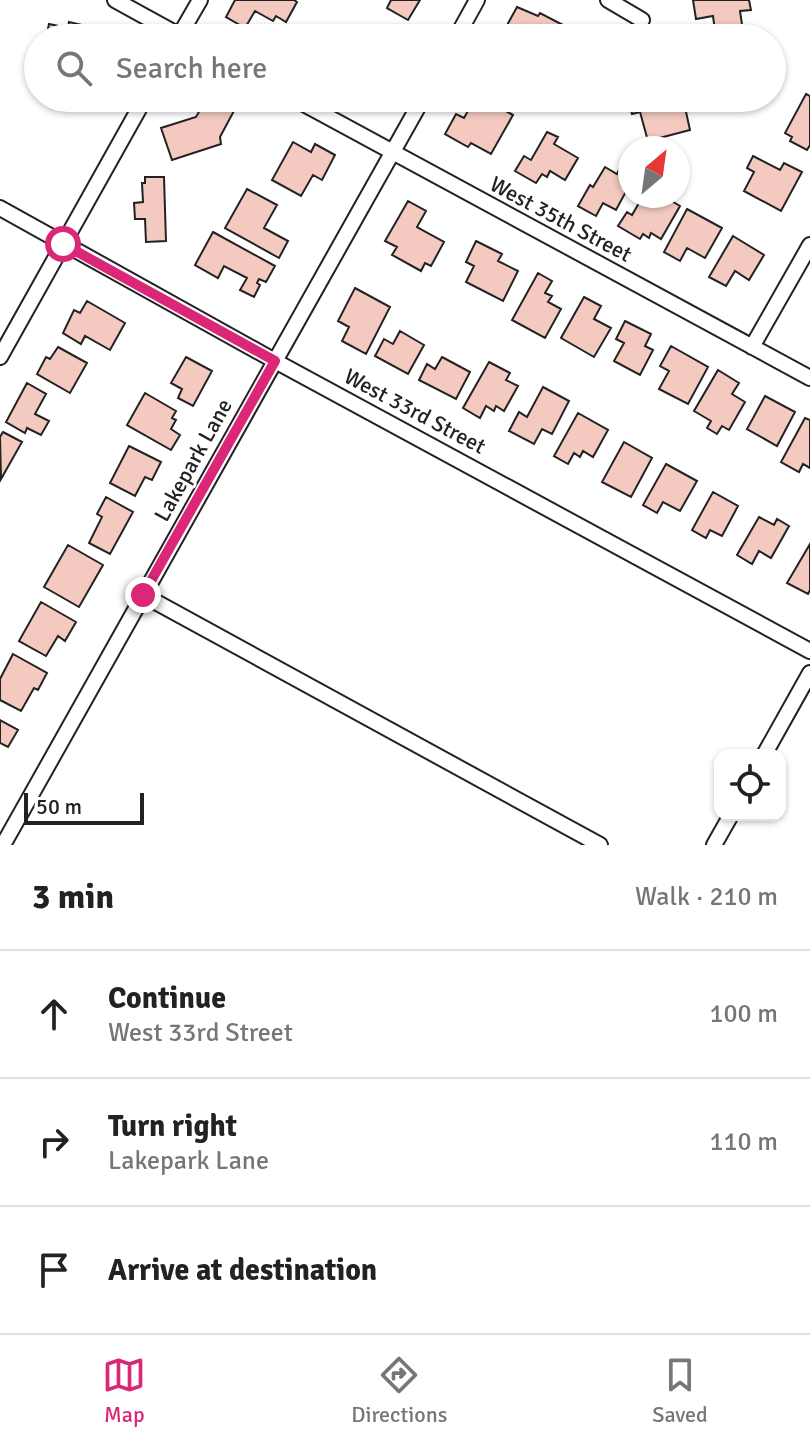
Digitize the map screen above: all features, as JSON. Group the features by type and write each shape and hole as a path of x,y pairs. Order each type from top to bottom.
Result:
{"street":[{"path":"115,0 158,24"},
{"path":"188,24 200,0"},
{"path":"464,24 477,0"},
{"path":"608,0 642,20"},
{"path":"0,357 137,112"},
{"name":"West 35th Street","path":"318,112 810,378"},
{"name":"Lakepark Lane","path":"3,845 416,112"},
{"name":"West 33rd Street","path":"0,208 810,651"},
{"path":"752,347 810,245"},
{"path":"143,595 600,845"},
{"path":"767,749 810,673"},
{"path":"714,845 728,821"}],"building":[{"path":"235,0 297,2 286,22 276,16 273,21 255,11 247,24 238,24 226,17"},
{"path":"391,0 420,0 408,20 387,8"},
{"path":"693,0 749,0 751,10 740,11 742,24 714,24 713,16 696,19"},
{"path":"517,7 538,16 540,13 561,24 508,24"},
{"path":"806,94 810,96 810,145 807,150 790,141 792,137 785,133"},
{"path":"199,112 233,112 220,137 221,144 172,160 161,128 196,117"},
{"path":"467,112 508,112 513,115 491,154 471,143 468,147 445,134 456,114 464,118"},
{"path":"640,112 686,112 690,130 667,136 647,136"},
{"path":"547,132 558,137 554,144 578,158 565,180 550,171 547,177 542,174 536,183 515,171 524,156 531,160"},
{"path":"293,142 311,152 315,144 335,155 322,180 313,175 301,196 272,180"},
{"path":"753,156 780,170 784,163 802,172 781,211 744,191 754,172 747,168"},
{"path":"605,167 618,172 616,210 603,203 596,216 578,206 590,185 593,187"},
{"path":"145,177 164,177 166,241 146,242 145,219 135,219 134,203 143,202 142,183 145,183"},
{"path":"247,189 277,205 264,228 288,241 279,258 225,228"},
{"path":"408,201 426,211 417,227 444,242 431,266 425,263 421,271 392,255 397,247 385,241"},
{"path":"636,208 679,208 661,239 651,233 649,238 643,234 640,239 618,226 627,212 632,215"},
{"path":"687,209 722,228 705,258 687,248 680,261 664,252"},
{"path":"213,232 275,266 266,282 259,279 257,283 260,285 254,297 240,290 247,278 224,266 218,278 195,265"},
{"path":"733,236 764,255 749,280 735,271 726,286 709,277"},
{"path":"476,241 502,254 498,261 518,271 503,301 466,282 474,266 466,262"},
{"path":"538,273 552,281 545,293 552,296 548,302 561,309 545,338 512,320"},
{"path":"355,288 390,307 366,354 342,341 349,327 338,321"},
{"path":"584,297 601,306 594,319 611,328 594,357 561,338"},
{"path":"87,301 125,323 110,350 85,336 81,344 63,333 74,310 80,313"},
{"path":"625,321 651,334 645,346 653,350 640,375 614,361 624,343 616,339"},
{"path":"400,331 424,345 408,374 375,356 384,339 393,344"},
{"path":"671,346 708,367 688,404 659,389 669,371 660,366"},
{"path":"58,347 87,363 70,393 37,374 46,357 50,359"},
{"path":"186,357 212,371 193,406 178,398 182,389 171,383"},
{"path":"442,357 470,372 456,399 419,380 427,364 435,369"},
{"path":"489,362 510,373 506,380 518,386 504,411 496,406 494,411 486,406 480,418 463,408"},
{"path":"718,370 739,383 732,394 745,402 729,430 722,426 717,434 707,428 711,421 694,411"},
{"path":"27,383 46,394 35,414 49,421 41,435 27,428 25,433 6,422"},
{"path":"543,387 569,401 552,434 542,429 534,444 509,431 519,412 527,417"},
{"path":"145,393 176,411 172,418 176,420 171,429 180,435 171,450 127,425"},
{"path":"765,396 795,412 777,446 747,429"},
{"path":"578,413 608,430 593,457 583,451 580,457 574,453 568,464 554,456"},
{"path":"805,418 810,420 810,468 803,464 799,472 781,462"},
{"path":"3,432 22,442 1,479 0,437"},
{"path":"624,442 652,458 631,497 602,482"},
{"path":"129,446 161,462 152,480 145,477 135,496 110,483"},
{"path":"666,464 697,481 680,511 663,502 657,513 643,505"},
{"path":"713,492 738,506 722,536 710,530 706,538 692,530"},
{"path":"106,497 133,512 110,554 89,543 102,517 97,514"},
{"path":"759,517 774,525 777,519 789,526 771,558 759,551 752,564 737,555"},
{"path":"810,544 810,590 808,594 787,583"},
{"path":"68,545 103,565 79,607 44,587"},
{"path":"41,602 76,622 65,641 58,636 46,656 19,641"},
{"path":"13,654 47,673 21,711 0,700 0,679"},
{"path":"0,720 18,730 8,747 0,743"}],"route":[{"path":"63,244 275,361 143,595"}]}
